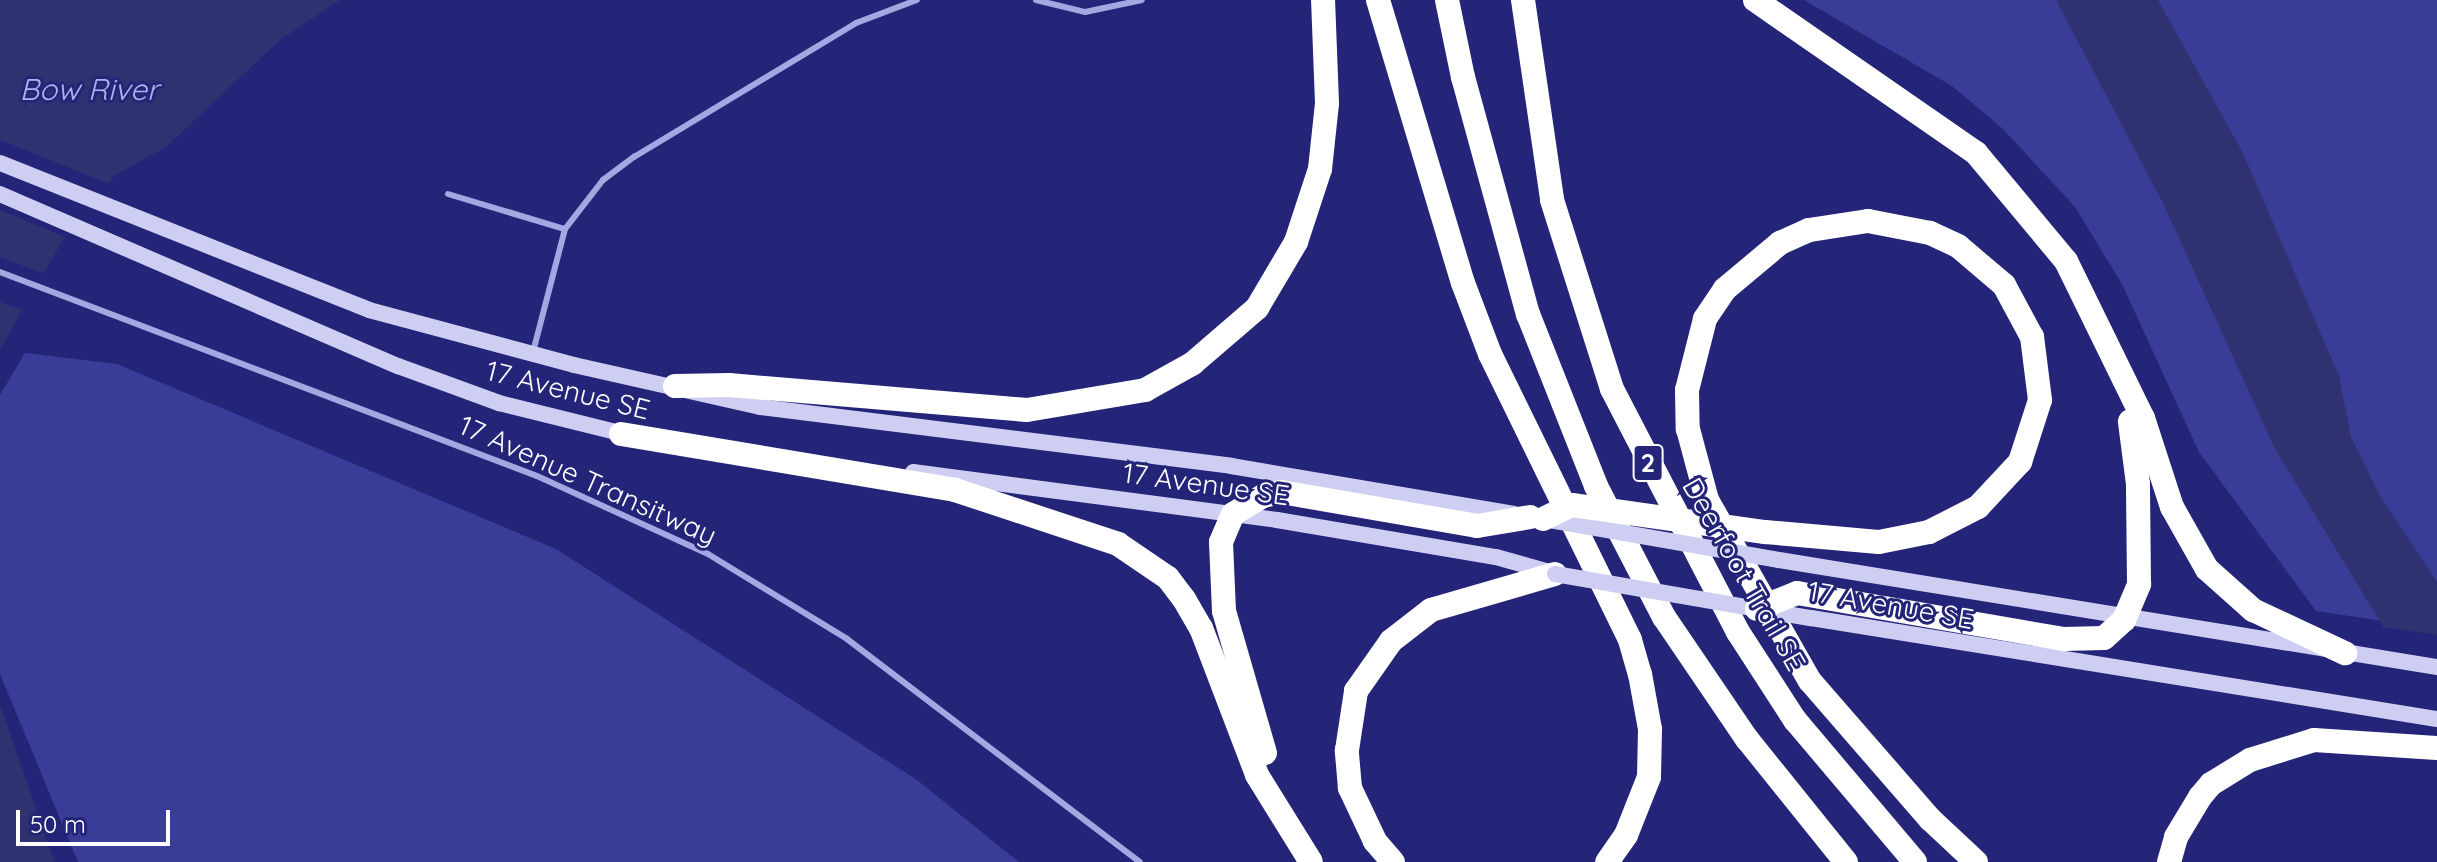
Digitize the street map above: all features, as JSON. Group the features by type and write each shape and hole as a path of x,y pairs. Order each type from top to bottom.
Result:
{"highway":[{"path":"675,386 729,385 1027,410 1145,390 1192,364 1257,308 1296,242 1320,169 1324,129 1323,0"},
{"path":"1378,0 1473,311 1630,640 1640,674 1650,729 1649,777 1626,835 1607,862"},
{"name":"2","path":"1447,0 1463,77 1528,314 1596,486 1664,617 1747,739 1846,862"},
{"name":"Deerfoot Trail SE","path":"1523,0 1552,200 1612,389 1738,632 1795,720 1915,862"},
{"path":"1755,0 1976,153 2066,261 2143,418 2172,507 2207,569 2253,610 2345,653"},
{"path":"1290,835 1224,611 1221,542 1233,514 1281,492 1477,526 1536,518 1572,505 1765,532 1847,542 1917,536 1954,523 1978,507 2020,462 2040,400 2032,337 2004,285 1958,246 1908,227 1868,221 1809,230 1780,243 1734,280 1705,319 1687,390 1696,469 1707,500 1810,681 1920,808 1976,862"},
{"path":"1757,609 1797,593 2064,639 2104,638 2124,620 2139,584 2141,536 2135,444 2120,376"},
{"path":"621,434 955,490 1118,544 1168,578 1190,608 1257,775 1290,835 1311,862"},
{"path":"1393,862 1375,841 1350,788 1347,750 1356,691 1391,641 1431,610 1555,574"},
{"path":"2169,862 2176,837 2200,797 2211,784 2250,760 2314,740 2425,746"}],"main road":[{"name":"17 Avenue SE","path":"0,163 355,306 532,355 760,407 1231,466 2124,620 2437,667"},
{"name":"17 Avenue SE","path":"0,194 101,235 398,366 499,403 621,434 1233,514 1496,557 1555,574 1757,609 2437,719"}],"lane":[{"path":"532,355 565,229 603,180 634,157 856,23 917,0"},
{"path":"1036,0 1085,12 1142,0"},
{"path":"448,194 565,229"},
{"name":"17 Avenue Transitway","path":"0,272 537,476 708,554 847,639 1140,862"}],"shaded area":[{"path":"1804,0 2437,0 2437,629 2316,611 2199,452 2122,284 2075,207 2003,129 1952,86"},
{"path":"25,353 117,364 556,549 917,780 1019,862 78,862 0,674 0,395"}],"water":[{"name":"Bow River","path":"0,0 340,0 280,40 165,148 115,175 60,245 0,349"},
{"path":"2056,0 2158,0 2243,153 2339,376 2351,437 2380,496 2437,582 2437,715 2275,449 2163,203"},
{"path":"0,704 49,847 55,862 0,862"}],"pier":[{"path":"0,140 112,185 70,239 0,210"},
{"path":"0,257 48,275 27,312 0,302"},
{"path":"2377,626 2437,635 2437,719 2434,717"}]}
